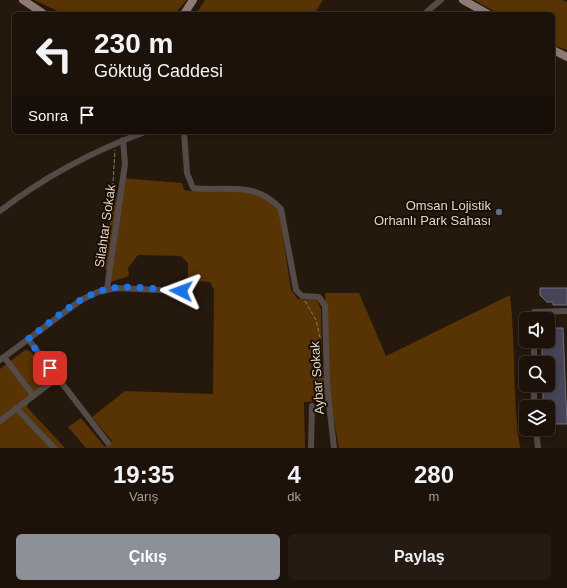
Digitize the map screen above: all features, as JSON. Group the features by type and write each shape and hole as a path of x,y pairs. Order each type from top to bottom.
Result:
{"main road":[{"path":"23,0 41,12"},
{"path":"185,12 193,0"},
{"path":"463,0 484,12"},
{"path":"555,51 567,57"}],"street":[{"path":"426,12 441,0"},
{"path":"0,211 49,177 116,143 140,134"},
{"path":"184,134 187,173 193,188 236,188 251,190 276,203 281,209 296,290 302,296"},
{"name":"Silahtar Sokak","path":"107,289 125,164 123,140"},
{"path":"32,396 2,359 81,300 107,289 116,288 181,291"},
{"name":"Aybar Sokak","path":"302,296 319,297 324,306 327,386 334,448"},
{"path":"534,312 567,311"},
{"path":"28,339 108,444"},
{"path":"0,420 57,378"},
{"path":"312,406 312,448"},
{"path":"16,408 54,448"},
{"path":"537,436 538,448"}],"path":[{"name":"Silahtar Sokak","path":"111,220 116,143"},
{"path":"302,296 316,320 321,341"}],"shaded area":[{"path":"34,0 187,0 176,12 60,12"},
{"path":"205,0 323,0 315,12 197,12"},
{"path":"474,0 562,0 567,2 567,50 555,46 555,12 495,12"},
{"path":"121,178 182,183 184,190 190,191 226,190 249,193 260,196 279,210 291,290 298,299 317,300 321,309 322,363 326,401 304,402 305,448 86,448 68,427 81,418 105,447 112,441 92,417 125,391 213,394 214,290 210,282 188,281 188,263 181,256 138,255 128,268 129,276 111,282 101,257"},
{"path":"325,293 359,293 386,356 510,295 516,410 520,448 339,448 328,386"},
{"path":"25,350 30,351 52,380 31,395 27,407 65,448 0,448 0,369"}],"building":[{"path":"540,288 567,288 567,305 553,305 553,302 547,302 540,295"},
{"path":"555,328 563,328 567,424 555,424 555,400 543,400 543,392 555,392 555,356 542,356 542,348 555,348"}],"place":[{"name":"Omsan Lojistik Orhanlı Park Sahası","path":"499,212"}],"route":[{"path":"50,368 28,339 81,300 98,292 116,288 181,291"}]}
